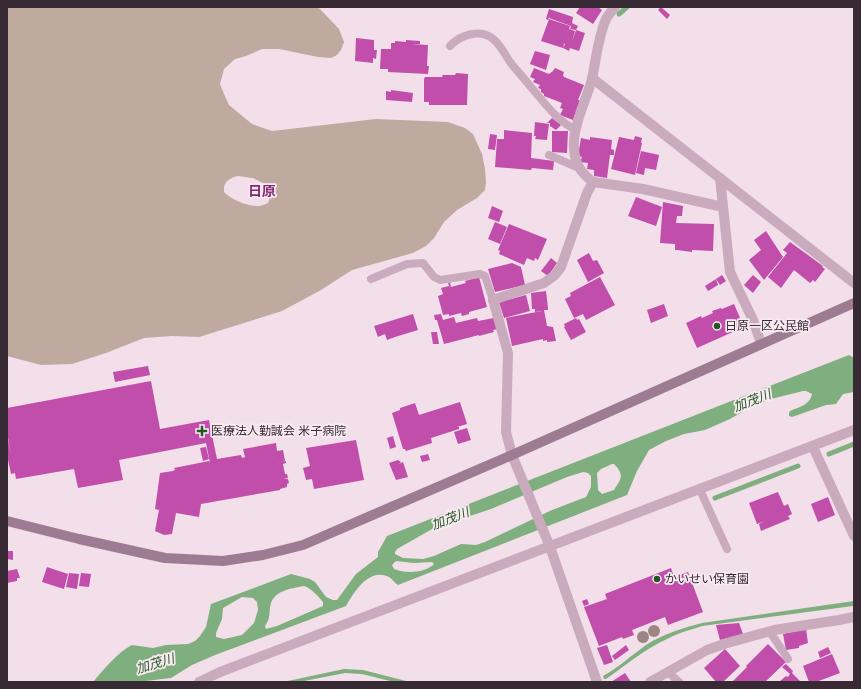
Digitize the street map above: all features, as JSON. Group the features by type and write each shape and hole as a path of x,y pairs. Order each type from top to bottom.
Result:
{"street":[{"path":"615,7 607,17 602,30 592,78 576,130 574,149 576,162 582,174 593,182 643,189 723,207"},
{"path":"592,78 854,283"},
{"path":"720,178 730,272 753,320 761,343"},
{"path":"593,182 587,193 561,267 555,275 544,283 493,300 508,353 506,432 512,456 550,547 597,682"},
{"path":"7,521 165,558 223,561 263,555 303,545 512,456 761,343 854,303"},
{"path":"199,682 220,672 813,447 854,430"},
{"path":"813,447 854,536"},
{"path":"650,682 707,650 724,644 770,632 854,616"}],"lane":[{"path":"450,46 454,41 464,36 478,34 491,38 500,45 511,62 554,114 566,125 576,130"},
{"path":"549,155 579,168"},
{"path":"371,279 407,264 423,263 434,277 440,280 480,274 485,276 493,300"},
{"path":"700,490 727,549"},
{"path":"770,632 788,659"},
{"path":"668,672 679,682"}],"shaded area":[{"path":"7,7 316,7 320,9 339,29 344,42 337,55 331,58 318,57 279,49 262,49 235,59 224,69 220,84 229,105 252,124 272,131 376,119 448,122 465,128 473,134 482,154 485,169 485,190 477,198 457,210 444,222 434,238 426,246 413,253 352,270 321,290 282,311 199,337 172,336 144,338 106,353 72,364 41,365 7,356","holes":["238,176 253,178 270,187 271,195 268,203 259,206 244,204 235,200 224,192 224,186 227,181 232,178"]}],"water":[{"name":"加茂川","path":"849,355 854,358 854,392 843,394 836,404 826,405 792,417 789,416 790,411 804,405 811,398 812,394 803,391 771,399 749,408 730,419 705,430 684,434 666,441 649,450 637,471 627,495 398,585 389,577 375,575 363,582 353,594 346,606 215,655 192,665 171,678 137,682 93,682 126,648 132,645 153,648 166,645 188,644 195,641 206,627 211,604 291,574 310,579 315,582 326,597 337,600 356,574 378,557 378,552 387,536","holes":["614,464 621,474 620,480 614,490 602,494 598,490 597,473 601,469","583,472 588,473 591,476 591,487 586,497 552,510 476,545 461,544 434,556 423,559 403,558 395,554 397,549 434,528 491,509 567,477","396,561 414,563 432,562 434,564 426,569 415,572 399,571 394,569 392,565","304,586 317,595 323,602 323,606 277,626 266,629 265,626 269,619 271,602 274,597 282,591","242,597 253,598 257,602 258,610 254,623 242,635 224,639 216,637 216,633 222,619 223,608"]},
{"path":"854,601 853,606 702,626 675,635 659,643 606,679 604,679 603,676 646,645 666,635 688,627 702,623"},
{"path":"344,669 363,670 410,682 394,682 362,674 345,673 299,682 283,682"}],"building":[{"path":"580,7 598,7 602,10 593,24 576,13"},
{"path":"661,7 670,15 667,19 658,10"},
{"path":"549,9 573,17 572,23 578,26 576,30 570,29 571,26 549,18 550,15 548,20 546,19"},
{"path":"549,19 570,26 569,29 575,31 572,42 576,30 585,33 579,51 570,48 569,51 541,41"},
{"path":"356,38 374,40 374,50 377,50 376,59 373,58 373,63 355,61"},
{"path":"406,40 420,41 420,44 411,44 428,45 428,74 388,72 388,69 380,69 381,49 391,49 391,43 395,43 395,41 406,42"},
{"path":"535,51 550,55 546,70 530,64"},
{"path":"534,68 549,74 555,68 564,72 564,77 584,85 578,100 580,100 573,120 560,115 563,109 560,108 562,103 544,96 541,89 538,88 540,85 533,82 535,79 530,77"},
{"path":"456,73 468,74 467,105 429,105 429,102 424,102 425,77 443,77 442,75 455,75"},
{"path":"391,90 413,93 412,102 386,100 386,91 391,92"},
{"path":"552,118 561,125 556,130 550,126 550,123 547,123"},
{"path":"535,122 549,124 547,140 535,139"},
{"path":"504,130 532,133 531,158 554,161 553,170 495,167 497,139 504,139"},
{"path":"552,131 568,131 567,153 552,152"},
{"path":"490,134 497,135 495,150 488,149"},
{"path":"635,136 642,138 642,143 635,175 611,169 619,137 634,140"},
{"path":"590,137 612,140 611,149 614,150 614,155 610,155 607,178 594,176 594,170 587,169 588,163 580,162 582,157 578,156 581,138 590,140"},
{"path":"641,151 659,155 656,170 645,168 644,175 636,173"},
{"path":"636,197 662,207 656,226 628,216"},
{"path":"663,202 683,206 682,216 677,216 676,223 714,224 713,251 692,250 692,252 675,250 675,244 660,243"},
{"path":"492,206 503,211 499,222 488,218"},
{"path":"495,222 507,227 500,244 488,239"},
{"path":"509,224 547,239 538,260 535,258 534,261 527,258 524,265 499,254 500,251 498,250"},
{"path":"766,231 783,257 764,280 749,260 761,250 754,240"},
{"path":"790,242 825,269 815,282 813,280 810,283 794,270 781,288 768,277 787,253 783,250"},
{"path":"589,253 593,261 597,260 604,273 588,282 577,260"},
{"path":"551,258 557,263 548,276 541,271"},
{"path":"512,263 521,267 525,285 495,292 488,269"},
{"path":"722,275 726,281 720,285 716,279"},
{"path":"753,275 761,282 753,293 744,285"},
{"path":"479,277 487,307 469,312 469,314 462,316 461,313 449,316 449,314 443,315 438,296 443,294 441,288 449,286 450,288 448,283 450,282 451,287 466,283 465,281"},
{"path":"600,277 615,305 586,320 583,314 574,318 565,299 571,296 570,293"},
{"path":"716,279 718,285 708,291 705,286"},
{"path":"546,291 548,310 544,310 547,326 553,327 556,341 547,342 547,340 543,341 543,339 512,346 506,318 542,311 535,312 535,309 532,309 531,293"},
{"path":"526,295 530,311 504,318 499,302"},
{"path":"664,304 668,316 651,323 647,310"},
{"path":"734,304 744,327 697,348 686,323 701,316 702,318 713,313 712,311"},
{"path":"413,314 418,330 387,340 385,334 378,337 374,326"},
{"path":"441,314 443,320 454,317 456,323 477,318 478,321 494,318 497,329 493,330 494,332 444,344 437,320 435,320 434,315"},
{"path":"576,318 577,320 579,319 586,332 571,340 564,327 564,324"},
{"path":"431,332 437,332 439,344 433,344"},
{"path":"148,366 150,375 115,382 113,372"},
{"path":"151,381 160,429 209,420 211,431 211,426 214,426 215,435 212,435 217,459 241,455 242,458 245,457 243,449 276,443 277,451 283,450 285,461 276,463 286,461 286,463 283,464 285,474 287,474 288,478 283,479 288,479 289,483 287,484 287,487 280,490 201,504 199,517 176,513 172,534 164,535 155,531 159,510 155,509 160,473 173,471 175,470 174,468 209,461 210,463 206,443 119,460 123,480 78,488 74,469 16,479 15,473 11,474 7,455 8,440 11,455 7,432 7,408"},
{"path":"460,402 467,424 457,427 459,427 459,429 431,438 432,443 406,451 403,449 392,413 400,410 400,408 415,403 419,415"},
{"path":"467,428 471,440 458,444 454,432"},
{"path":"393,436 396,447 390,449 387,438"},
{"path":"356,440 364,480 314,489 312,479 306,480 303,468 310,466 306,448"},
{"path":"206,447 209,459 203,461 200,448"},
{"path":"428,454 430,460 422,462 420,456"},
{"path":"398,460 401,462 399,464 403,462 408,477 396,480 389,463"},
{"path":"778,492 784,506 788,504 792,514 788,516 790,519 761,531 759,524 765,521 757,524 749,503"},
{"path":"828,497 835,515 818,522 811,504"},
{"path":"7,551 13,551 13,560 7,559"},
{"path":"47,567 68,574 64,589 42,582"},
{"path":"671,568 674,577 688,572 703,612 668,625 665,617 632,630 634,635 623,639 622,637 599,646 584,607 607,599 605,594"},
{"path":"17,569 20,578 17,578 17,581 7,583 7,571"},
{"path":"69,573 79,574 77,589 66,587"},
{"path":"81,573 91,574 89,587 79,586"},
{"path":"587,599 589,604 584,606 582,601"},
{"path":"739,623 743,634 720,640 716,625"},
{"path":"806,629 808,643 799,646 799,648 786,650 783,634"},
{"path":"768,644 786,662 765,682 732,682 747,667 746,666"},
{"path":"607,645 613,662 604,665 597,648"},
{"path":"626,645 629,650 615,660 612,656"},
{"path":"828,647 831,653 820,658 818,652"},
{"path":"725,649 740,666 723,682 716,682 704,668"},
{"path":"832,654 840,673 816,682 809,682 803,666"},
{"path":"786,664 801,682 779,682 786,676 788,677 790,674 782,667"},
{"path":"625,673 631,682 611,682"}],"waterway":[{"path":"619,14 627,7"},
{"path":"829,454 854,444"},
{"path":"715,498 798,466"}],"place":[{"name":"日原一区公民館","path":"717,326"},
{"name":"医療法人勤誠会 米子病院","path":"202,431"},
{"name":"かいせい保育園","path":"657,579"}],"district":[{"name":"日原","path":"262,191"}]}
